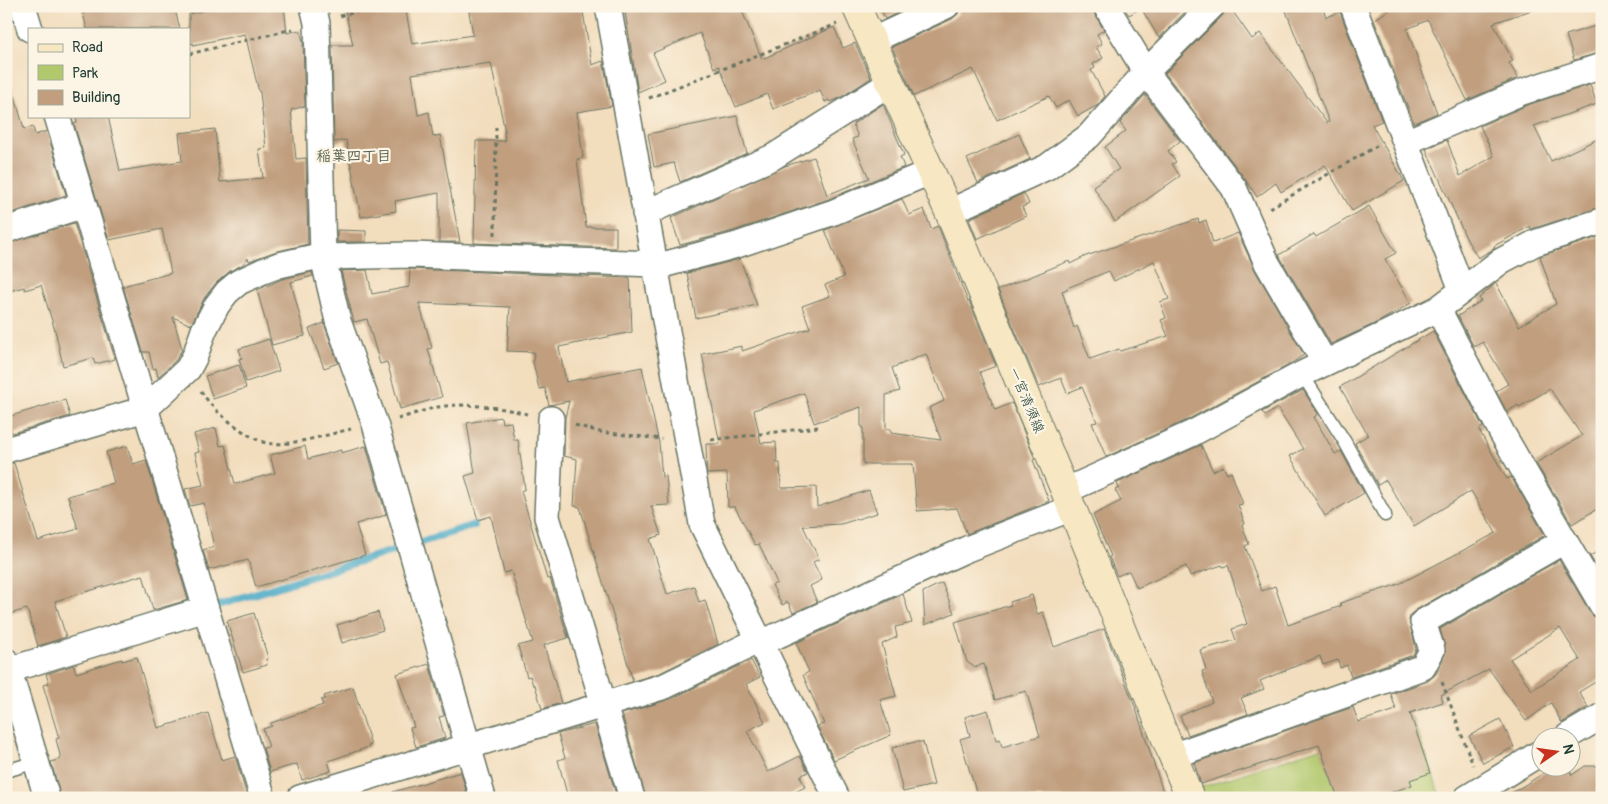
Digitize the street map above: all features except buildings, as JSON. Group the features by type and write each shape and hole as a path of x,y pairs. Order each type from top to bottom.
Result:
{"main road":[{"name":"一宮清須線","path":"858,10 948,212 1069,499 1190,798"}],"street":[{"path":"608,6 702,524 837,798"},
{"path":"871,41 946,6"},
{"path":"1106,6 1146,72 1234,188 1267,263 1325,363"},
{"path":"948,212 1046,167 1089,136 1146,72 1212,6"},
{"path":"1353,6 1462,290"},
{"path":"316,17 323,256 338,320 375,424 483,798"},
{"path":"1404,137 1522,92 1602,66"},
{"path":"645,213 773,156 890,84"},
{"path":"57,118 263,798"},
{"path":"6,450 146,409 188,369 195,356 204,330 217,305 239,282 271,268 323,256 412,256 655,266 737,245 834,212 930,172"},
{"path":"6,230 83,205"},
{"path":"300,798 342,791 468,746 665,686 760,641 967,549 1069,499 1302,374 1438,309 1501,261 1535,243 1602,221"},
{"path":"1438,309 1502,433 1602,605"},
{"path":"551,420 547,517 632,798"},
{"path":"1172,756 1424,667 1432,650 1423,622 1564,541"},
{"path":"47,798 8,666 206,609"},
{"path":"1580,729 1602,716"},
{"path":"1475,793 1530,759"}],"lane":[{"path":"1302,374 1345,442 1385,515"},
{"path":"6,771 36,762"}],"path":[{"path":"190,54 316,17 381,6"},
{"path":"626,107 858,10"},
{"path":"495,259 496,126"},
{"path":"1248,221 1404,137"},
{"path":"188,369 206,400 218,412 248,434 263,442 274,444 289,443 385,422 446,406 511,410 600,432 687,442 818,427"},
{"path":"1432,650 1475,793"}],"green space":[{"path":"1412,717 1441,798 1206,798 1199,788"}],"waterway":[{"path":"421,542 474,525"},
{"path":"218,605 399,549"}],"district":[{"name":"稲葉四丁目","path":"354,156"}]}
